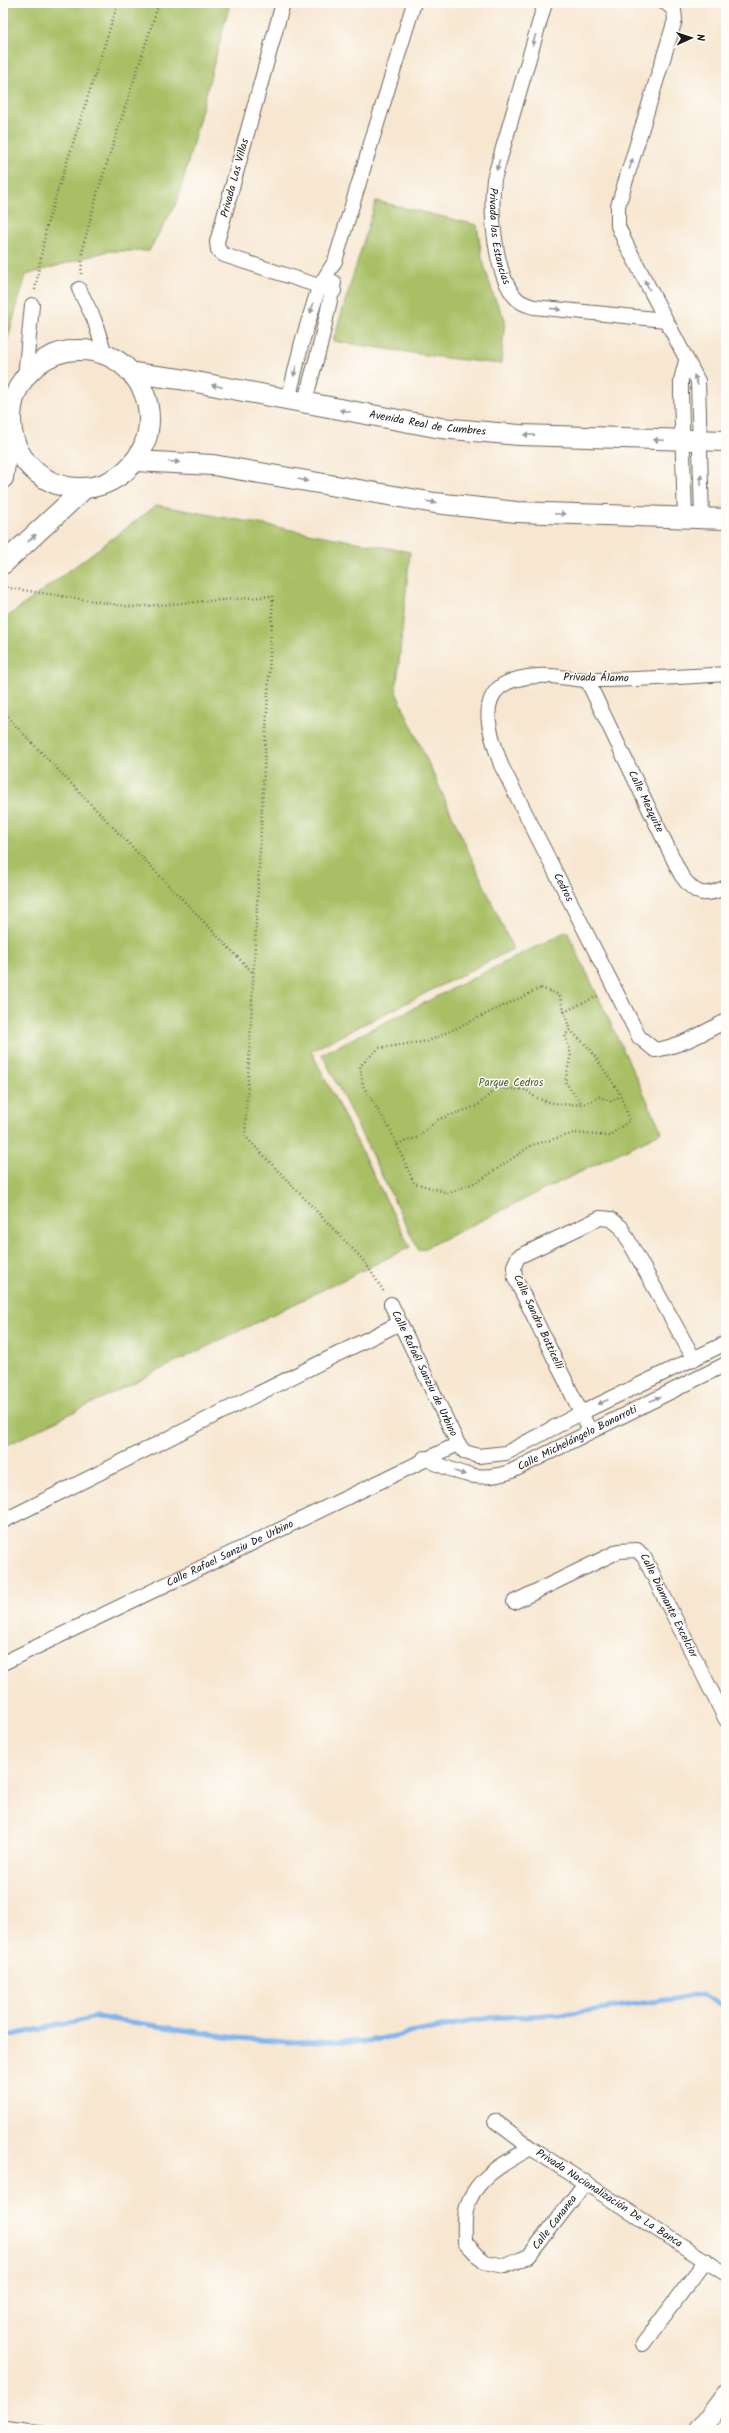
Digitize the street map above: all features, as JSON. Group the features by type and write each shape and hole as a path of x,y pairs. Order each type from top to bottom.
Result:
{"street":[{"name":"Privada Las Villas","path":"283,3 217,242 218,250 224,255 334,291"},
{"path":"296,402 302,342 319,287 335,261 414,3"},
{"name":"Privada las Estancias","path":"545,3 494,179 492,195 497,254 511,292 518,300 534,307 665,320"},
{"path":"666,3 674,10 675,20 618,206 618,226 686,361 698,380 691,441 693,518"},
{"path":"296,402 334,291 335,261"},
{"path":"79,289 94,319 105,354"},
{"path":"3,478 14,400 25,377 32,305"},
{"path":"11,424 18,450 35,472 58,485 85,488 113,480 135,461 146,440 150,417 145,394 133,373 105,354 83,349 61,352 41,362 25,377"},
{"name":"Avenida Real de Cumbres","path":"133,373 188,381 441,428 519,435 726,441"},
{"path":"135,461 213,465 435,503 516,512 726,519"},
{"path":"3,564 85,488"},
{"name":"Privada Álamo","path":"488,716 491,702 499,688 510,681 540,676 587,680 726,674"},
{"name":"Calle Mezquite","path":"587,680 681,875 690,887 700,893 713,894 726,887"},
{"name":"Cedros","path":"488,716 493,741 501,765 639,1037 655,1050 680,1045 726,1021"},
{"name":"Calle Sandra Botticelli","path":"590,1431 515,1278 514,1266 518,1257 600,1218 612,1219 622,1227 694,1359"},
{"name":"Calle Rafaél Sanziu de Urbino","path":"391,1304 458,1444"},
{"path":"3,1521 400,1323"},
{"name":"Calle Michelángelo Bonarroti","path":"458,1444 465,1452 478,1456 506,1453 581,1413 726,1343"},
{"name":"Calle Michelángelo Bonarroti","path":"424,1458 463,1474 477,1477 496,1477 512,1471 726,1364"},
{"name":"Calle Rafael Sanziu De Urbino","path":"3,1663 424,1458 458,1444"},
{"name":"Calle Diamante Excelcior","path":"514,1602 619,1551 637,1550 644,1557 726,1720"},
{"name":"Privada Nacionalización De La Banca","path":"495,2121 531,2148 586,2182 726,2274"},
{"name":"Calle Cananea","path":"531,2148 500,2166 479,2185 466,2210 465,2242 484,2262 505,2266 529,2256 586,2182"},
{"path":"643,2344 706,2260"},
{"path":"700,2430 726,2395"}],"lane":[{"path":"3,2425 42,2430"}],"path":[{"path":"32,305 47,224 118,3"},
{"path":"79,289 83,247 98,191 160,3"},
{"path":"3,586 132,607 273,596 245,1136 365,1262 391,1304"},
{"path":"3,710 14,724 253,973"},
{"path":"541,988 559,995 570,1030 590,1049 621,1096 630,1120 610,1136 575,1133 532,1145 479,1181 449,1193 414,1183 390,1129 363,1086 360,1066 379,1048 429,1042 541,988"},
{"path":"564,1012 614,988"},
{"path":"570,1030 565,1035 571,1054 565,1082 583,1104"},
{"path":"397,1144 416,1138 439,1119 477,1106 496,1088 527,1090 531,1096 557,1103 583,1104 599,1097 611,1101 621,1096"}],"green space":[{"path":"3,3 230,3 178,200 149,251 108,251 26,275 3,355"},
{"path":"376,201 477,225 482,258 494,297 505,319 501,364 446,358 333,341"},
{"path":"157,505 410,552 396,692 513,949 311,1051 410,1247 3,1447 3,620"},
{"name":"Parque Cedros","path":"567,931 662,1132 419,1251 322,1054"}],"waterway":[{"path":"3,2037 97,2017 237,2038 288,2042 369,2041 488,2018 564,2014 702,1995 726,2005"}]}
